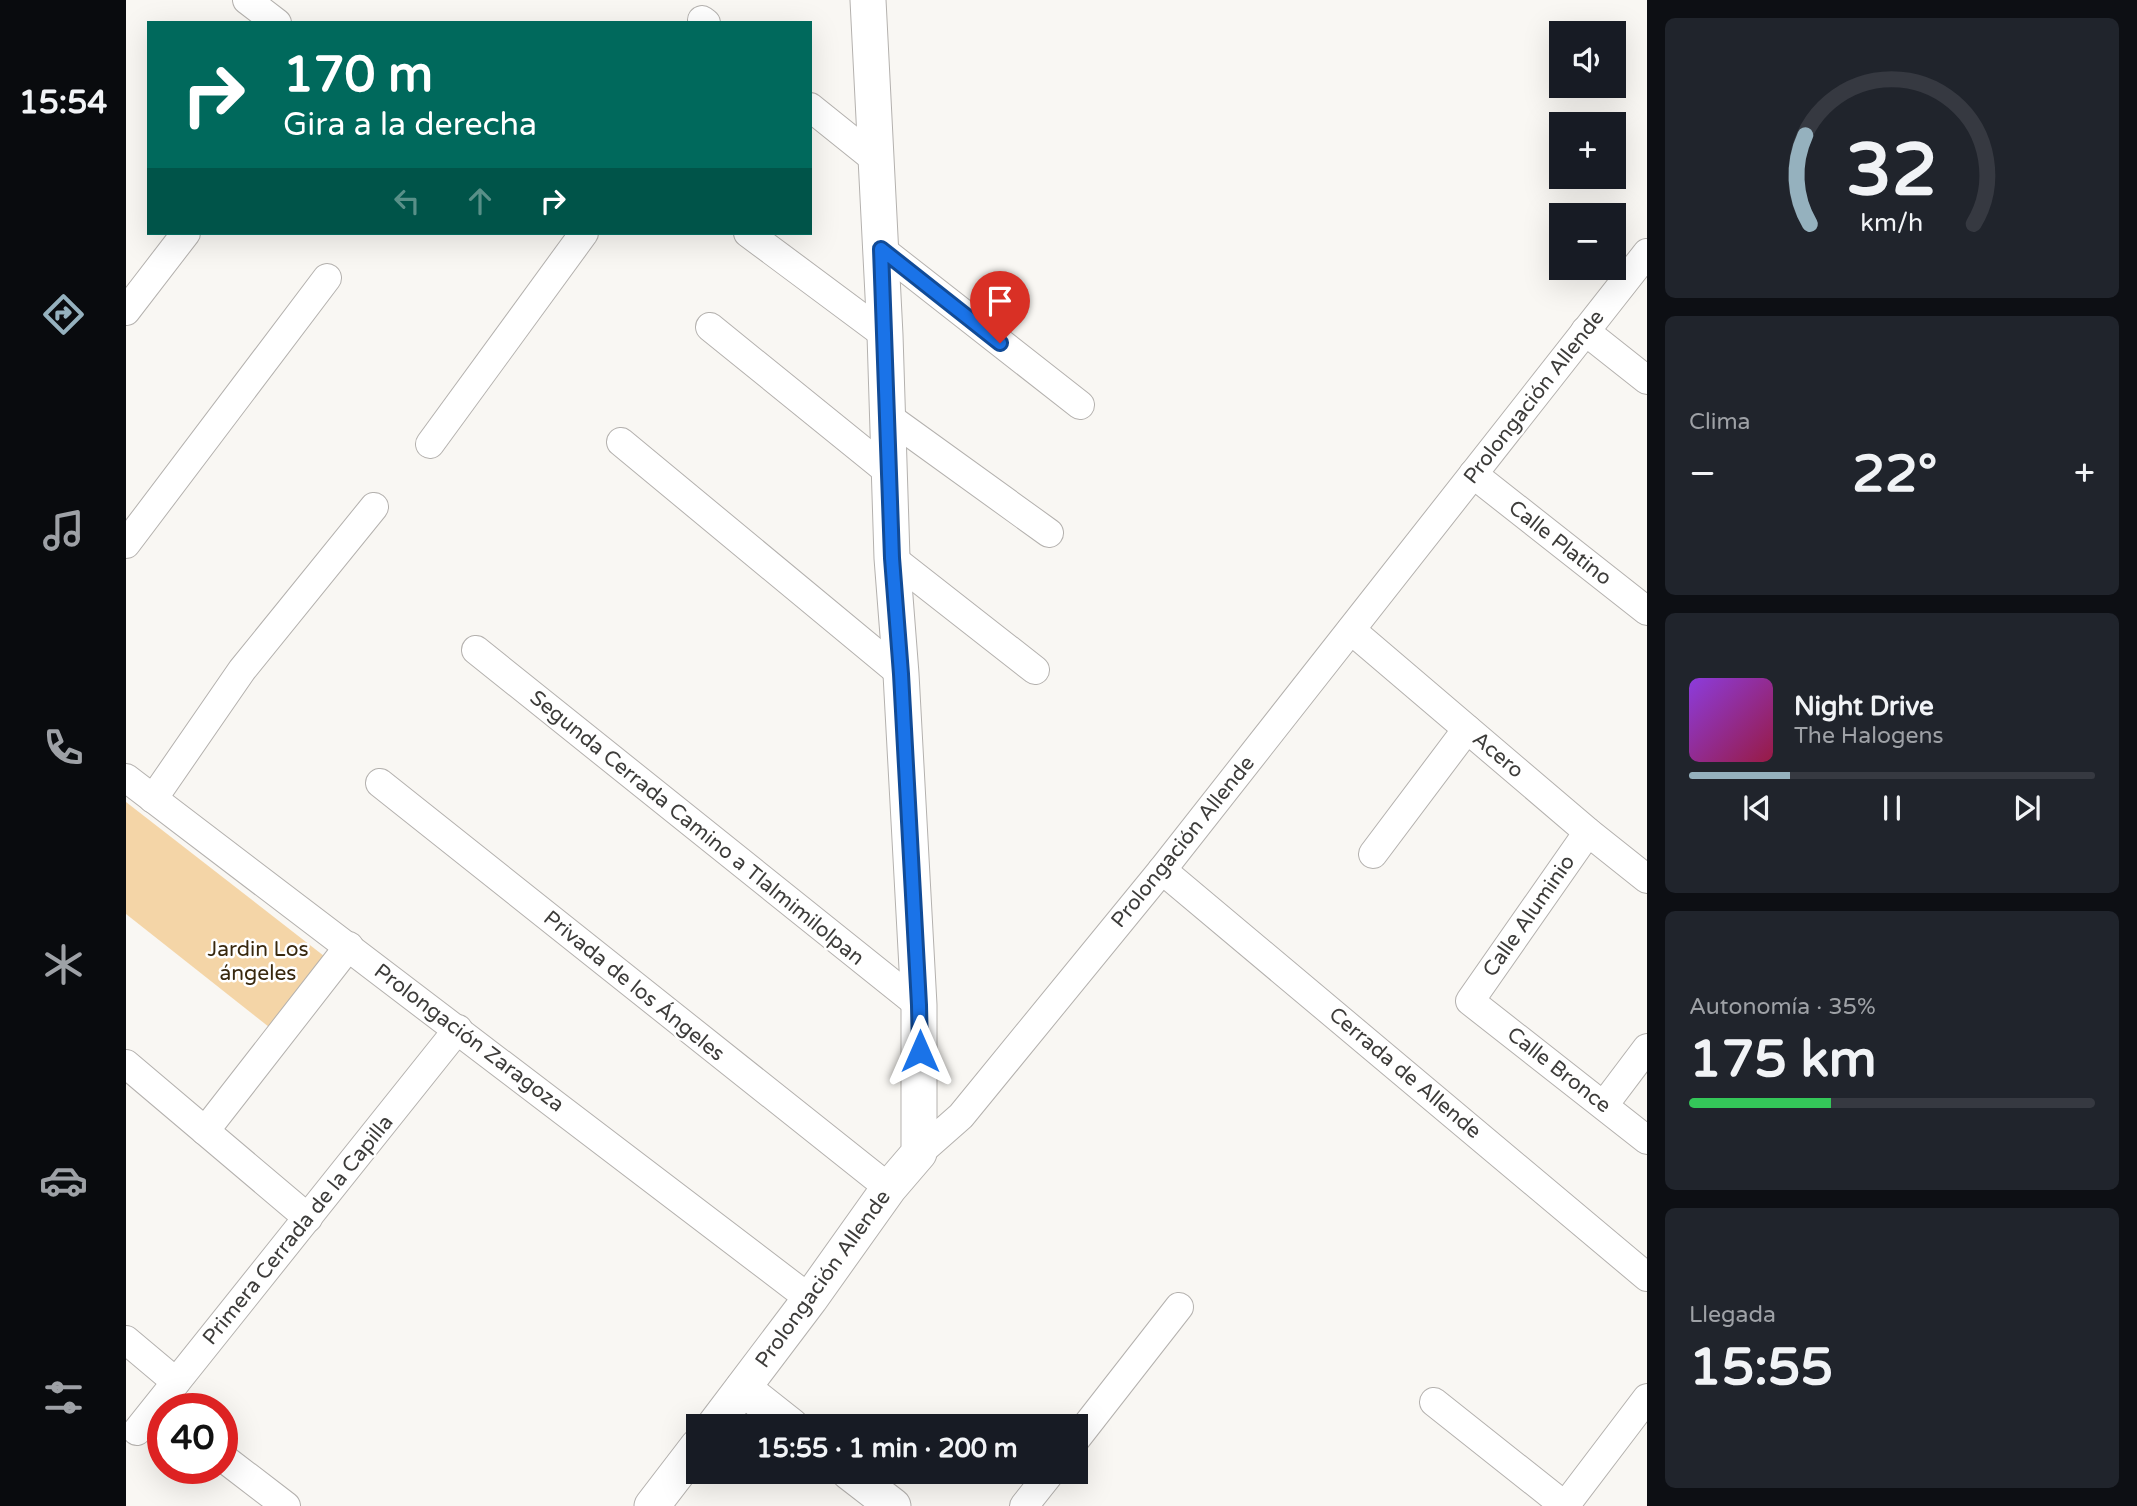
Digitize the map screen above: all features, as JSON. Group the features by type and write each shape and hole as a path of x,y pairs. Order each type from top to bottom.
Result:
{"street":[{"path":"247,0 274,21"},
{"path":"864,4 881,249 892,558 919,1005 919,1153"},
{"path":"812,109 876,160"},
{"path":"126,311 184,235"},
{"path":"430,444 583,235"},
{"path":"751,235 885,335"},
{"path":"881,249 1080,405"},
{"name":"Prolongación Allende","path":"723,1414 810,1299 888,1188 919,1153 961,1115 1162,870 1647,253"},
{"path":"126,544 327,278"},
{"path":"710,327 889,471"},
{"path":"1585,331 1647,380"},
{"path":"887,416 1049,533"},
{"path":"621,442 901,674"},
{"name":"Calle Platino","path":"1473,474 1647,611"},
{"path":"153,799 242,670 374,507"},
{"path":"892,558 1035,670"},
{"name":"Acero","path":"1351,630 1647,879"},
{"name":"Segunda Cerrada Camino a Tlalmimilolpan","path":"475,650 919,1005"},
{"path":"1373,854 1467,729"},
{"name":"Prolongación Zaragoza","path":"126,778 810,1299"},
{"name":"Privada de los Ángeles","path":"380,783 888,1188"},
{"name":"Calle Aluminio","path":"1470,1001 1588,832"},
{"name":"Cerrada de Allende","path":"1162,870 1647,1277"},
{"path":"205,1131 349,946"},
{"name":"Calle Bronce","path":"1470,1001 1647,1140"},
{"name":"Primera Cerrada de la Capilla","path":"169,1393 458,1029"},
{"path":"1604,1105 1647,1048"},
{"path":"126,1065 308,1217"},
{"path":"1088,1424 1179,1307"},
{"path":"126,1340 176,1382"},
{"path":"743,1388 777,1414"},
{"path":"1434,1402 1565,1506 1643,1411"},
{"name":"Primera Cerrada de la Capilla","path":"137,1431 147,1421"},
{"path":"652,1506 686,1462"},
{"path":"238,1469 286,1506"},
{"path":"865,1484 893,1506"},
{"path":"1024,1506 1041,1484"}],"green space":[{"name":"Jardin Los ángeles","path":"126,802 324,956 269,1027 126,914"}],"route":[{"path":"920,1051 901,674 892,558 881,249 1000,343"}]}
